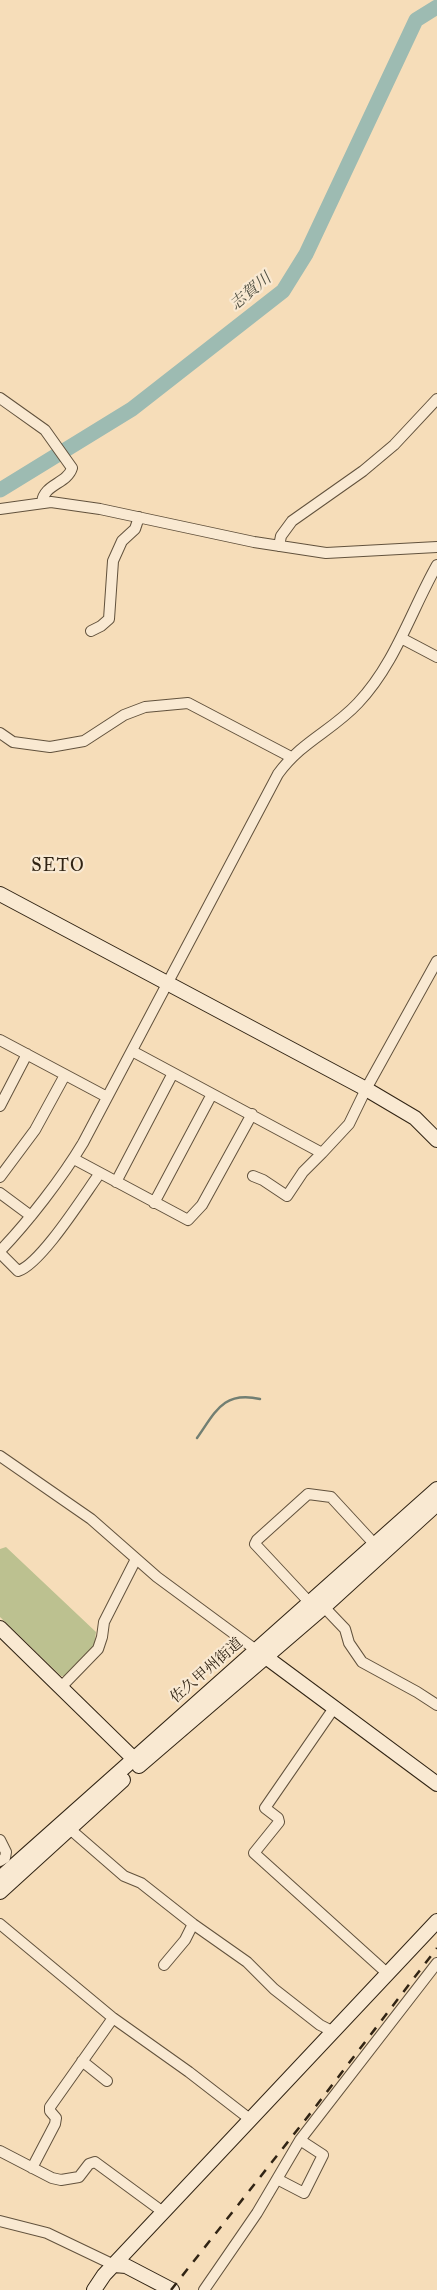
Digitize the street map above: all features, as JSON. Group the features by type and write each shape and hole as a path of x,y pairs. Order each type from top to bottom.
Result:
{"street":[{"path":"0,398 45,430 70,466 70,473 46,491 42,502"},
{"path":"279,546 281,536 292,521 363,471 394,445 437,399"},
{"path":"0,509 42,502 100,508 279,546 334,554 437,547"},
{"path":"91,631 109,619 113,561 122,541 135,529 139,517"},
{"path":"100,1173 49,1243 32,1262 18,1272 0,1252 31,1216 74,1158 278,774 291,757 310,740 343,718 374,685 401,638 437,565"},
{"path":"401,638 437,657"},
{"path":"0,733 13,742 50,748 84,741 124,715 145,707 188,703 291,757"},
{"path":"0,894 366,1089 415,1118 437,1140"},
{"path":"253,1176 263,1180 287,1196 303,1172 349,1124 366,1089 437,961"},
{"path":"0,1040 107,1097"},
{"path":"132,1051 322,1153"},
{"path":"0,1106 28,1054"},
{"path":"116,1182 173,1073"},
{"path":"0,1177 35,1130 65,1074"},
{"path":"154,1203 212,1094"},
{"path":"74,1158 188,1220 202,1205 252,1114"},
{"path":"0,1193 31,1216"},
{"path":"0,1456 91,1519 175,1591 437,1784"},
{"name":"佐久甲州街道","path":"0,1878 133,1758 260,1653 324,1607 437,1489"},
{"path":"310,1603 256,1544 257,1540 308,1494 331,1497 379,1549"},
{"name":"佐久甲州街道","path":"0,1892 71,1830 260,1653 310,1603 437,1504"},
{"path":"63,1689 65,1683 101,1643 104,1622 136,1559"},
{"path":"324,1607 345,1629 348,1643 362,1662 437,1705"},
{"path":"0,1628 133,1758"},
{"path":"334,1708 265,1808 278,1818 279,1822 254,1853 388,1974"},
{"path":"71,1830 124,1876 141,1883 193,1924 247,1962 274,1989 320,2026 334,2032"},
{"path":"0,1840 6,1852 5,1858 0,1861"},
{"path":"94,2290 114,2265 163,2212 437,1921"},
{"path":"0,1924 113,2018 190,2072 251,2120"},
{"path":"164,1965 184,1940 193,1924"},
{"path":"204,2290 277,2179 289,2155 437,1963"},
{"path":"32,2168 55,2124 56,2118 50,2111 50,2107 113,2018"},
{"path":"82,2061 107,2081"},
{"path":"277,2179 304,2193 324,2155 300,2140"},
{"path":"0,2151 32,2168 61,2180 80,2177 89,2164 95,2162 163,2212"},
{"path":"0,2221 47,2233 114,2265 126,2266 172,2290"}],"green space":[{"path":"6,1547 96,1632 94,1646 66,1676 61,1676 0,1617 0,1549"}],"waterway":[{"name":"志賀川","path":"0,490 132,409 283,291 306,254 416,20 437,7"},
{"path":"197,1438 222,1405 237,1398 260,1399"}],"railway":[{"path":"171,2290 313,2110 437,1948"}],"district":[{"name":"SETO","path":"58,867"}]}
